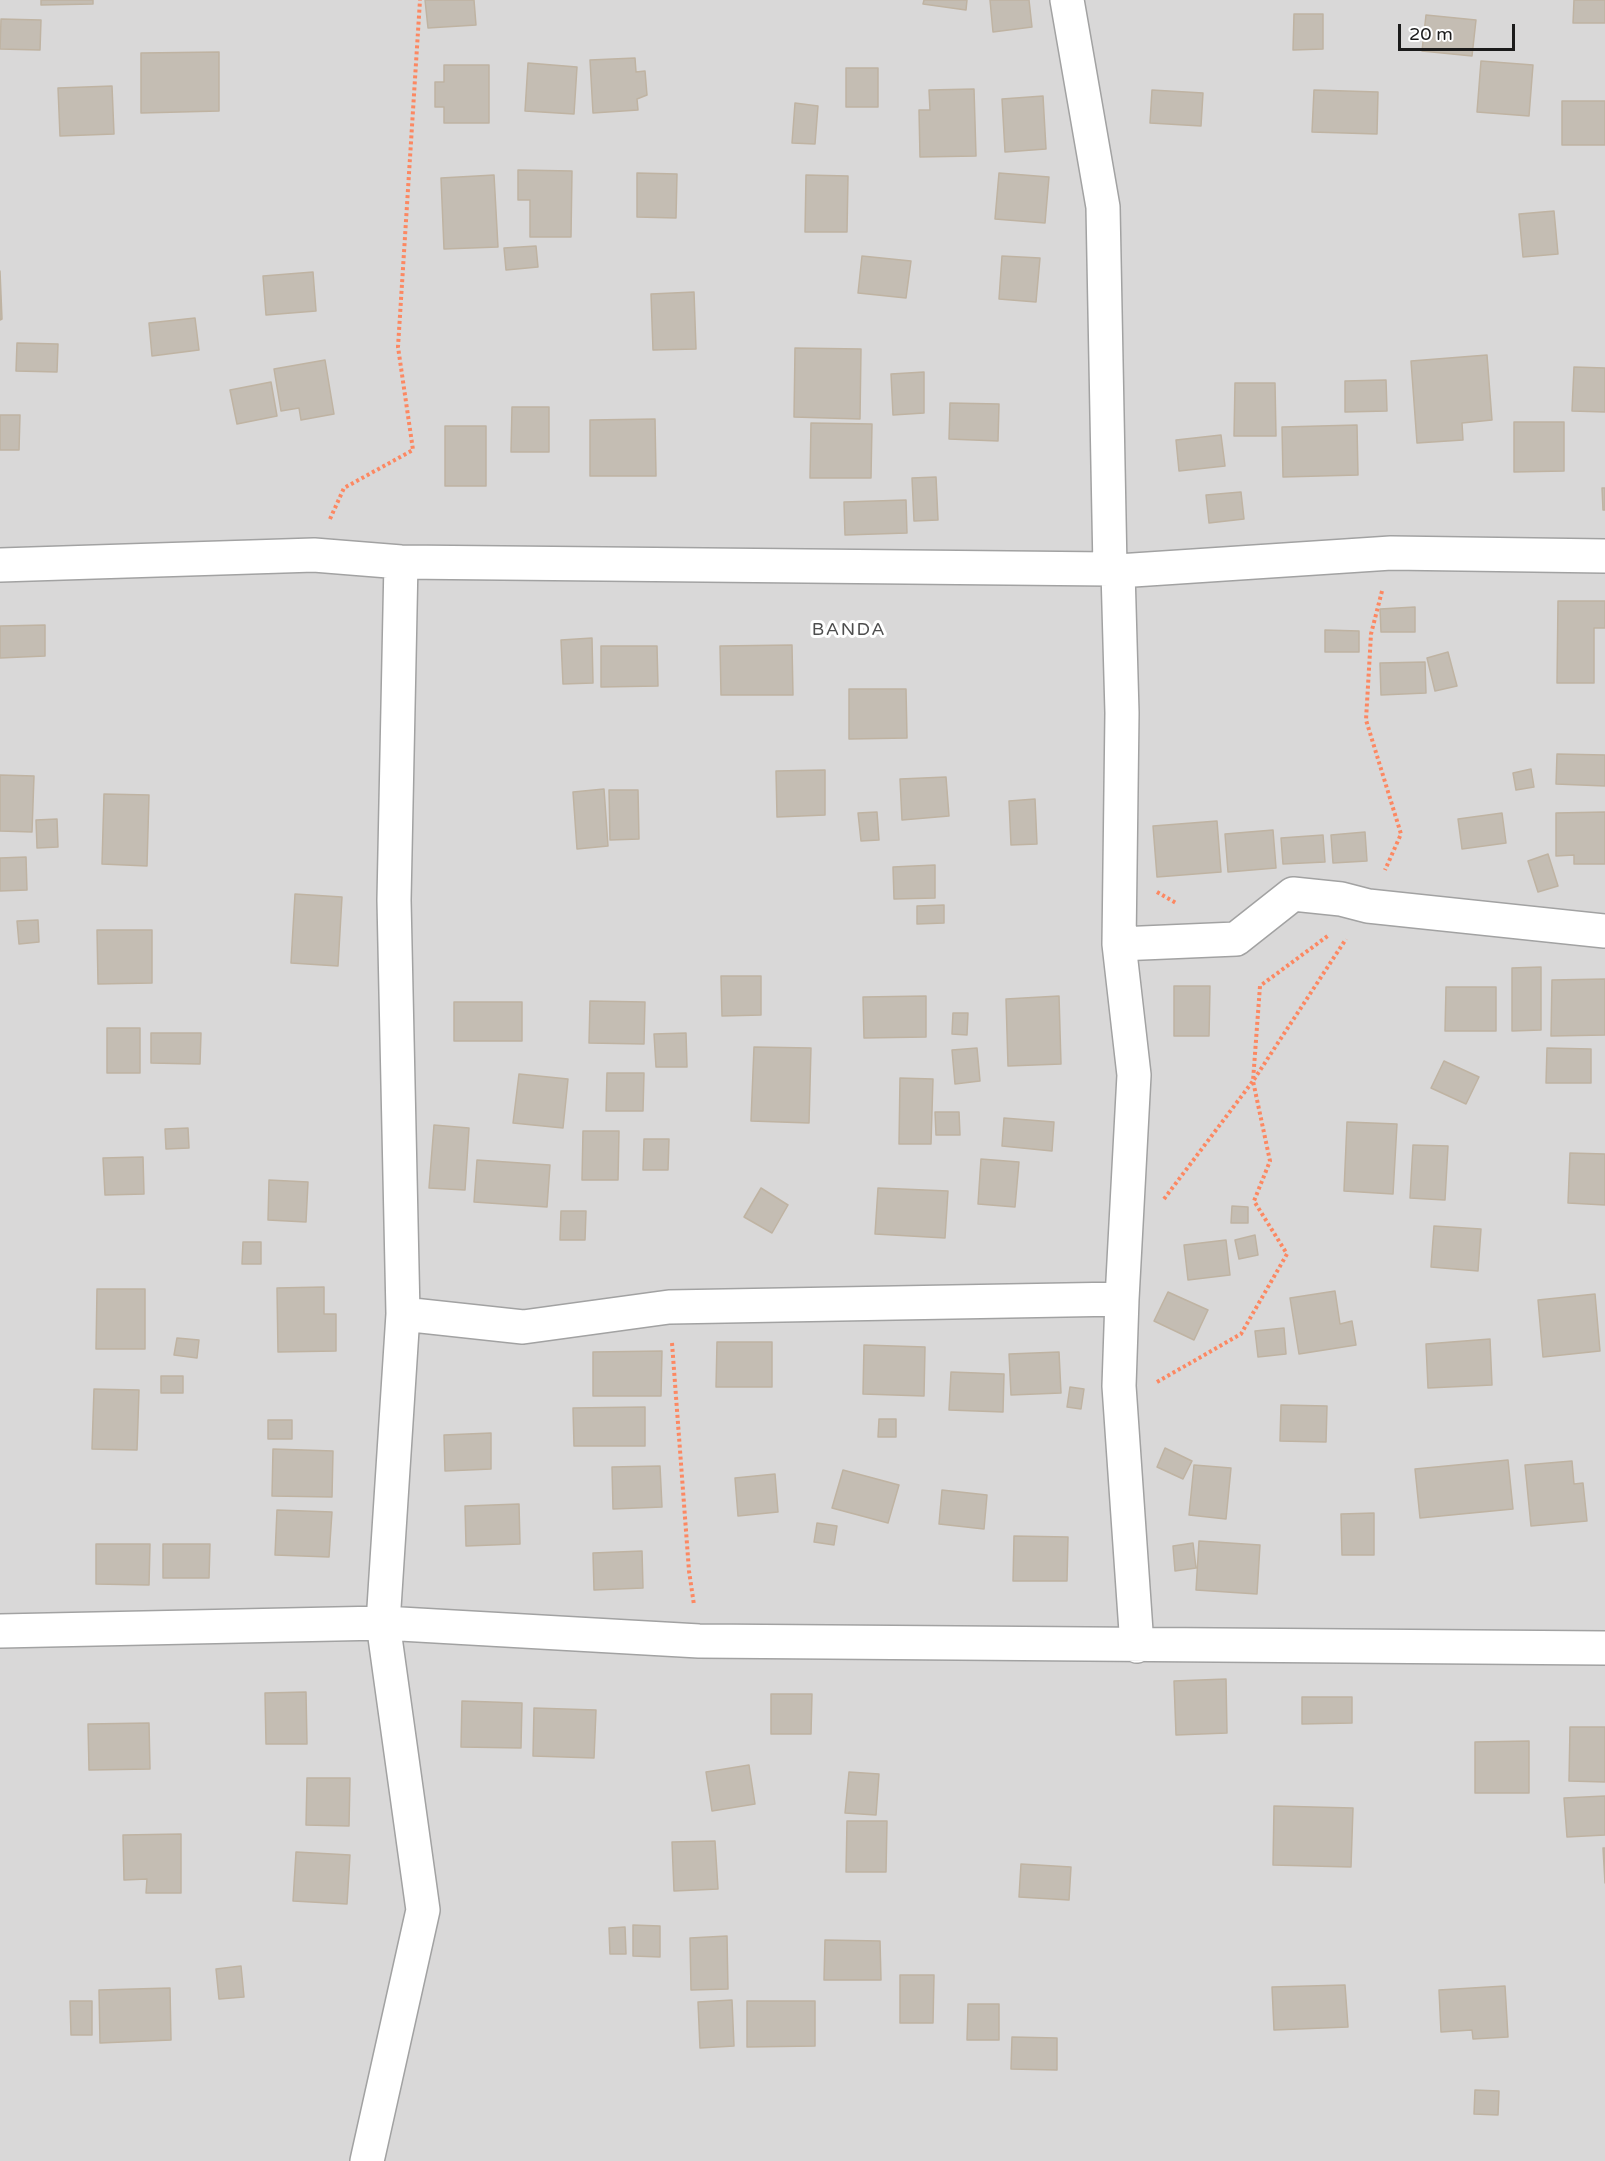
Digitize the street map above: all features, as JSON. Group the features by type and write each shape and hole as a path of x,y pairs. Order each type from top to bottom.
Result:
{"street":[{"path":"1067,0 1103,207 1114,570 1122,713 1119,945 1134,1075 1119,1386 1137,1646"},
{"path":"0,565 314,555 401,562 1114,570 1391,553 1605,556"},
{"path":"367,2161 423,1910 383,1623 403,1314 394,900 401,562"},
{"path":"1119,945 1236,939 1293,894 1341,899 1368,906 1605,931"},
{"path":"403,1314 523,1327 669,1307 1122,1299"},
{"path":"0,1631 383,1623 699,1641 1605,1648"}],"path":[{"path":"314,555 344,488 413,450 398,347 420,0"},
{"path":"1119,1386 1142,1390 1241,1334 1287,1254 1254,1201 1270,1161 1252,1081 1368,906"},
{"path":"669,1307 689,1571 699,1641"}],"shaded area":[{"path":"0,0 1605,0 1605,2161 0,2161"}],"building":[{"path":"41,0 93,0 93,4 41,5"},
{"path":"425,0 474,0 476,25 428,28"},
{"path":"924,0 967,0 966,10 923,4"},
{"path":"990,0 1029,0 1032,27 993,32"},
{"path":"1574,0 1605,0 1605,23 1573,23"},
{"path":"1294,14 1323,14 1323,49 1293,50"},
{"path":"1426,15 1476,20 1472,56 1422,51"},
{"path":"1,19 41,20 40,50 0,49"},
{"path":"219,52 219,111 141,113 141,53"},
{"path":"635,58 636,72 645,71 647,95 637,99 638,110 593,113 590,60"},
{"path":"1481,61 1533,65 1529,116 1477,112"},
{"path":"528,63 577,67 574,114 525,111"},
{"path":"444,65 489,65 489,123 444,123 444,107 435,107 435,82 444,82"},
{"path":"846,68 878,68 878,107 846,107"},
{"path":"112,86 114,134 60,136 58,88"},
{"path":"974,89 976,156 920,157 919,110 930,110 929,90"},
{"path":"1152,90 1203,93 1201,126 1150,123"},
{"path":"1314,90 1378,92 1377,134 1312,132"},
{"path":"1043,96 1046,149 1005,152 1002,99"},
{"path":"1562,101 1605,101 1605,145 1562,145"},
{"path":"795,103 818,106 815,144 792,143"},
{"path":"518,170 572,171 571,237 530,237 530,200 518,200"},
{"path":"637,173 677,174 676,218 637,217"},
{"path":"999,173 1049,177 1045,223 995,219"},
{"path":"494,175 498,247 444,249 441,178"},
{"path":"806,175 848,176 847,232 805,232"},
{"path":"1554,211 1558,254 1523,257 1519,214"},
{"path":"536,246 538,267 506,270 504,248"},
{"path":"862,256 911,261 906,298 858,293"},
{"path":"1002,256 1040,258 1036,302 999,299"},
{"path":"0,271 2,319 0,320"},
{"path":"313,272 316,311 266,315 263,276"},
{"path":"694,292 696,349 653,350 651,294"},
{"path":"195,318 199,350 152,356 149,323"},
{"path":"17,343 58,344 57,372 16,371"},
{"path":"795,348 861,349 860,419 794,417"},
{"path":"1487,355 1492,420 1462,423 1463,440 1417,443 1411,361"},
{"path":"325,360 334,414 301,420 299,408 281,411 274,369"},
{"path":"1574,367 1605,368 1605,412 1572,411"},
{"path":"924,372 924,413 893,415 891,374"},
{"path":"1386,380 1387,411 1345,412 1345,381"},
{"path":"271,382 277,416 237,424 230,390"},
{"path":"1235,383 1275,383 1276,436 1234,436"},
{"path":"950,403 999,404 998,441 949,439"},
{"path":"512,407 549,407 549,452 511,452"},
{"path":"0,415 20,415 19,450 0,450"},
{"path":"655,419 656,476 590,476 590,420"},
{"path":"1514,422 1564,422 1564,471 1514,472"},
{"path":"811,423 872,424 871,478 810,478"},
{"path":"1357,425 1358,475 1283,477 1282,427"},
{"path":"445,426 486,426 486,486 445,486"},
{"path":"1221,435 1225,466 1179,471 1176,440"},
{"path":"936,477 938,520 914,521 912,478"},
{"path":"1602,488 1605,488 1605,510 1603,510"},
{"path":"1241,492 1244,519 1209,523 1206,495"},
{"path":"906,500 907,533 845,535 844,502"},
{"path":"1558,601 1605,601 1605,628 1594,628 1594,683 1557,683"},
{"path":"1415,607 1415,632 1381,632 1380,609"},
{"path":"45,625 45,656 0,658 0,626"},
{"path":"1325,630 1359,631 1359,652 1325,652"},
{"path":"592,638 593,683 563,684 561,640"},
{"path":"792,645 793,695 721,695 720,646"},
{"path":"601,646 657,646 658,686 601,687"},
{"path":"1448,652 1457,686 1435,691 1427,658"},
{"path":"1425,662 1426,693 1381,695 1380,663"},
{"path":"849,689 906,689 907,738 849,739"},
{"path":"1557,754 1605,755 1605,786 1556,784"},
{"path":"1531,769 1534,787 1516,790 1513,773"},
{"path":"825,770 825,815 777,817 776,771"},
{"path":"0,775 34,776 32,832 0,831"},
{"path":"946,777 949,816 902,820 900,779"},
{"path":"604,789 608,846 577,849 573,792"},
{"path":"609,790 638,790 639,839 610,840"},
{"path":"104,794 149,795 147,866 102,864"},
{"path":"1035,799 1037,844 1011,845 1009,801"},
{"path":"877,812 879,840 861,841 858,813"},
{"path":"1605,812 1605,864 1574,864 1574,855 1556,856 1556,813"},
{"path":"1502,813 1506,843 1462,849 1458,819"},
{"path":"57,819 58,847 37,848 36,820"},
{"path":"1217,821 1221,872 1157,877 1153,826"},
{"path":"1273,830 1276,868 1228,872 1225,834"},
{"path":"1365,832 1367,861 1333,863 1331,835"},
{"path":"1323,835 1325,862 1283,864 1281,838"},
{"path":"1548,854 1558,886 1538,892 1528,861"},
{"path":"26,857 27,890 0,891 0,858"},
{"path":"935,865 935,898 894,899 893,867"},
{"path":"295,894 342,897 338,966 291,963"},
{"path":"944,905 944,923 917,924 917,906"},
{"path":"38,920 39,942 19,944 17,921"},
{"path":"97,930 152,930 152,983 98,984"},
{"path":"1541,967 1541,1030 1512,1031 1512,968"},
{"path":"721,976 761,976 761,1015 722,1016"},
{"path":"1605,979 1605,1035 1551,1036 1552,980"},
{"path":"1174,986 1210,986 1209,1036 1174,1036"},
{"path":"1446,987 1496,987 1496,1031 1445,1031"},
{"path":"926,996 926,1037 864,1038 863,997"},
{"path":"1059,996 1061,1064 1008,1066 1006,999"},
{"path":"590,1001 645,1002 644,1044 589,1043"},
{"path":"454,1002 522,1002 522,1041 454,1041"},
{"path":"953,1013 968,1013 967,1035 952,1034"},
{"path":"107,1028 140,1028 140,1073 107,1073"},
{"path":"151,1033 201,1033 200,1064 151,1063"},
{"path":"686,1033 687,1067 656,1067 654,1034"},
{"path":"754,1047 811,1048 809,1123 751,1121"},
{"path":"977,1048 980,1081 955,1084 952,1050"},
{"path":"1547,1048 1591,1049 1591,1083 1546,1083"},
{"path":"1444,1061 1479,1077 1466,1104 1431,1088"},
{"path":"607,1073 644,1073 643,1111 606,1111"},
{"path":"519,1074 568,1079 563,1128 513,1123"},
{"path":"900,1078 933,1079 931,1144 899,1144"},
{"path":"935,1112 959,1112 960,1135 936,1135"},
{"path":"1004,1118 1054,1122 1052,1151 1002,1146"},
{"path":"1347,1122 1397,1124 1393,1194 1344,1191"},
{"path":"434,1125 469,1128 465,1190 429,1188"},
{"path":"188,1128 189,1148 166,1149 165,1129"},
{"path":"583,1131 619,1131 618,1180 582,1180"},
{"path":"644,1139 669,1139 668,1170 643,1170"},
{"path":"1413,1145 1448,1146 1445,1200 1410,1198"},
{"path":"1570,1153 1605,1154 1605,1205 1568,1203"},
{"path":"143,1157 144,1194 105,1195 103,1158"},
{"path":"981,1159 1019,1162 1015,1207 978,1204"},
{"path":"477,1160 550,1165 547,1207 474,1202"},
{"path":"269,1180 308,1182 306,1222 268,1220"},
{"path":"761,1188 788,1205 772,1233 744,1217"},
{"path":"878,1188 948,1191 945,1238 875,1234"},
{"path":"1232,1206 1248,1207 1248,1223 1231,1223"},
{"path":"561,1211 586,1211 585,1240 560,1240"},
{"path":"1434,1226 1481,1229 1478,1271 1431,1267"},
{"path":"1255,1235 1258,1255 1239,1259 1235,1240"},
{"path":"1226,1240 1230,1275 1188,1280 1184,1245"},
{"path":"243,1242 261,1242 261,1264 242,1264"},
{"path":"324,1287 324,1314 336,1314 336,1351 278,1352 277,1288"},
{"path":"97,1289 145,1289 145,1349 96,1349"},
{"path":"1335,1291 1340,1324 1352,1321 1356,1345 1299,1354 1290,1298"},
{"path":"1168,1292 1208,1310 1194,1340 1154,1321"},
{"path":"1595,1294 1600,1351 1543,1357 1538,1300"},
{"path":"1284,1328 1286,1354 1258,1357 1255,1331"},
{"path":"177,1338 199,1340 197,1358 174,1355"},
{"path":"1490,1339 1492,1385 1428,1388 1426,1344"},
{"path":"717,1342 772,1342 772,1387 716,1387"},
{"path":"864,1345 925,1347 924,1396 863,1394"},
{"path":"662,1351 661,1396 593,1396 593,1352"},
{"path":"1059,1352 1061,1393 1011,1395 1009,1354"},
{"path":"951,1372 1004,1374 1003,1412 949,1410"},
{"path":"161,1376 183,1376 183,1393 161,1393"},
{"path":"1070,1387 1084,1389 1081,1409 1067,1407"},
{"path":"94,1389 139,1390 137,1450 92,1449"},
{"path":"1281,1405 1327,1406 1326,1442 1280,1441"},
{"path":"645,1407 645,1446 574,1446 573,1408"},
{"path":"879,1419 896,1419 896,1437 878,1437"},
{"path":"268,1420 292,1420 292,1439 268,1439"},
{"path":"491,1433 491,1469 445,1471 444,1435"},
{"path":"1165,1448 1192,1461 1183,1479 1157,1467"},
{"path":"273,1449 333,1451 332,1497 272,1496"},
{"path":"1508,1460 1513,1509 1420,1518 1415,1469"},
{"path":"1572,1461 1574,1484 1583,1483 1587,1521 1531,1526 1525,1465"},
{"path":"1194,1465 1231,1468 1226,1519 1189,1515"},
{"path":"660,1466 662,1507 613,1509 612,1467"},
{"path":"843,1470 899,1485 888,1523 832,1508"},
{"path":"775,1474 778,1512 738,1516 735,1478"},
{"path":"942,1490 987,1495 984,1529 939,1524"},
{"path":"519,1504 520,1544 466,1546 465,1506"},
{"path":"277,1510 332,1512 329,1557 275,1555"},
{"path":"1374,1513 1374,1555 1342,1555 1341,1514"},
{"path":"817,1523 837,1526 834,1545 814,1542"},
{"path":"1014,1536 1068,1537 1067,1581 1013,1581"},
{"path":"1199,1541 1260,1545 1257,1594 1196,1590"},
{"path":"1193,1543 1196,1568 1175,1571 1173,1546"},
{"path":"96,1544 150,1544 149,1585 96,1584"},
{"path":"163,1544 210,1544 209,1578 163,1578"},
{"path":"642,1551 643,1588 594,1590 593,1553"},
{"path":"1226,1679 1227,1733 1176,1735 1174,1681"},
{"path":"306,1692 307,1744 266,1744 265,1693"},
{"path":"771,1694 812,1694 811,1734 771,1734"},
{"path":"1302,1697 1352,1697 1352,1723 1302,1724"},
{"path":"462,1701 522,1703 521,1748 461,1747"},
{"path":"534,1708 596,1710 594,1758 533,1756"},
{"path":"149,1723 150,1769 89,1770 88,1724"},
{"path":"1570,1727 1605,1727 1605,1782 1569,1781"},
{"path":"1529,1741 1529,1793 1475,1793 1475,1742"},
{"path":"749,1765 755,1804 712,1811 706,1772"},
{"path":"849,1772 879,1774 876,1815 845,1813"},
{"path":"307,1778 350,1778 349,1826 306,1825"},
{"path":"1605,1796 1605,1835 1567,1837 1564,1798"},
{"path":"1274,1806 1353,1808 1351,1867 1273,1865"},
{"path":"847,1821 887,1821 886,1872 846,1872"},
{"path":"181,1834 181,1893 146,1893 147,1879 124,1880 123,1835"},
{"path":"715,1841 718,1889 674,1891 672,1842"},
{"path":"1603,1848 1605,1848 1605,1883"},
{"path":"296,1852 350,1855 347,1904 293,1901"},
{"path":"1021,1864 1071,1867 1069,1900 1019,1897"},
{"path":"633,1925 660,1926 660,1957 633,1956"},
{"path":"625,1927 626,1954 610,1954 609,1928"},
{"path":"727,1936 728,1989 691,1990 690,1938"},
{"path":"825,1940 880,1941 881,1980 824,1980"},
{"path":"241,1966 244,1997 219,1999 216,1969"},
{"path":"900,1975 934,1975 933,2023 900,2023"},
{"path":"1345,1985 1348,2027 1274,2030 1272,1987"},
{"path":"1505,1986 1508,2037 1473,2039 1472,2030 1441,2032 1439,1990"},
{"path":"170,1988 171,2040 100,2043 99,1990"},
{"path":"732,2000 734,2046 700,2048 698,2002"},
{"path":"70,2001 92,2001 92,2035 71,2035"},
{"path":"747,2001 815,2001 815,2046 747,2047"},
{"path":"968,2004 999,2004 999,2040 967,2040"},
{"path":"1012,2037 1057,2038 1057,2070 1011,2069"},
{"path":"1475,2090 1499,2091 1498,2115 1474,2114"}],"district":[{"name":"BANDA","path":"849,630"}]}
